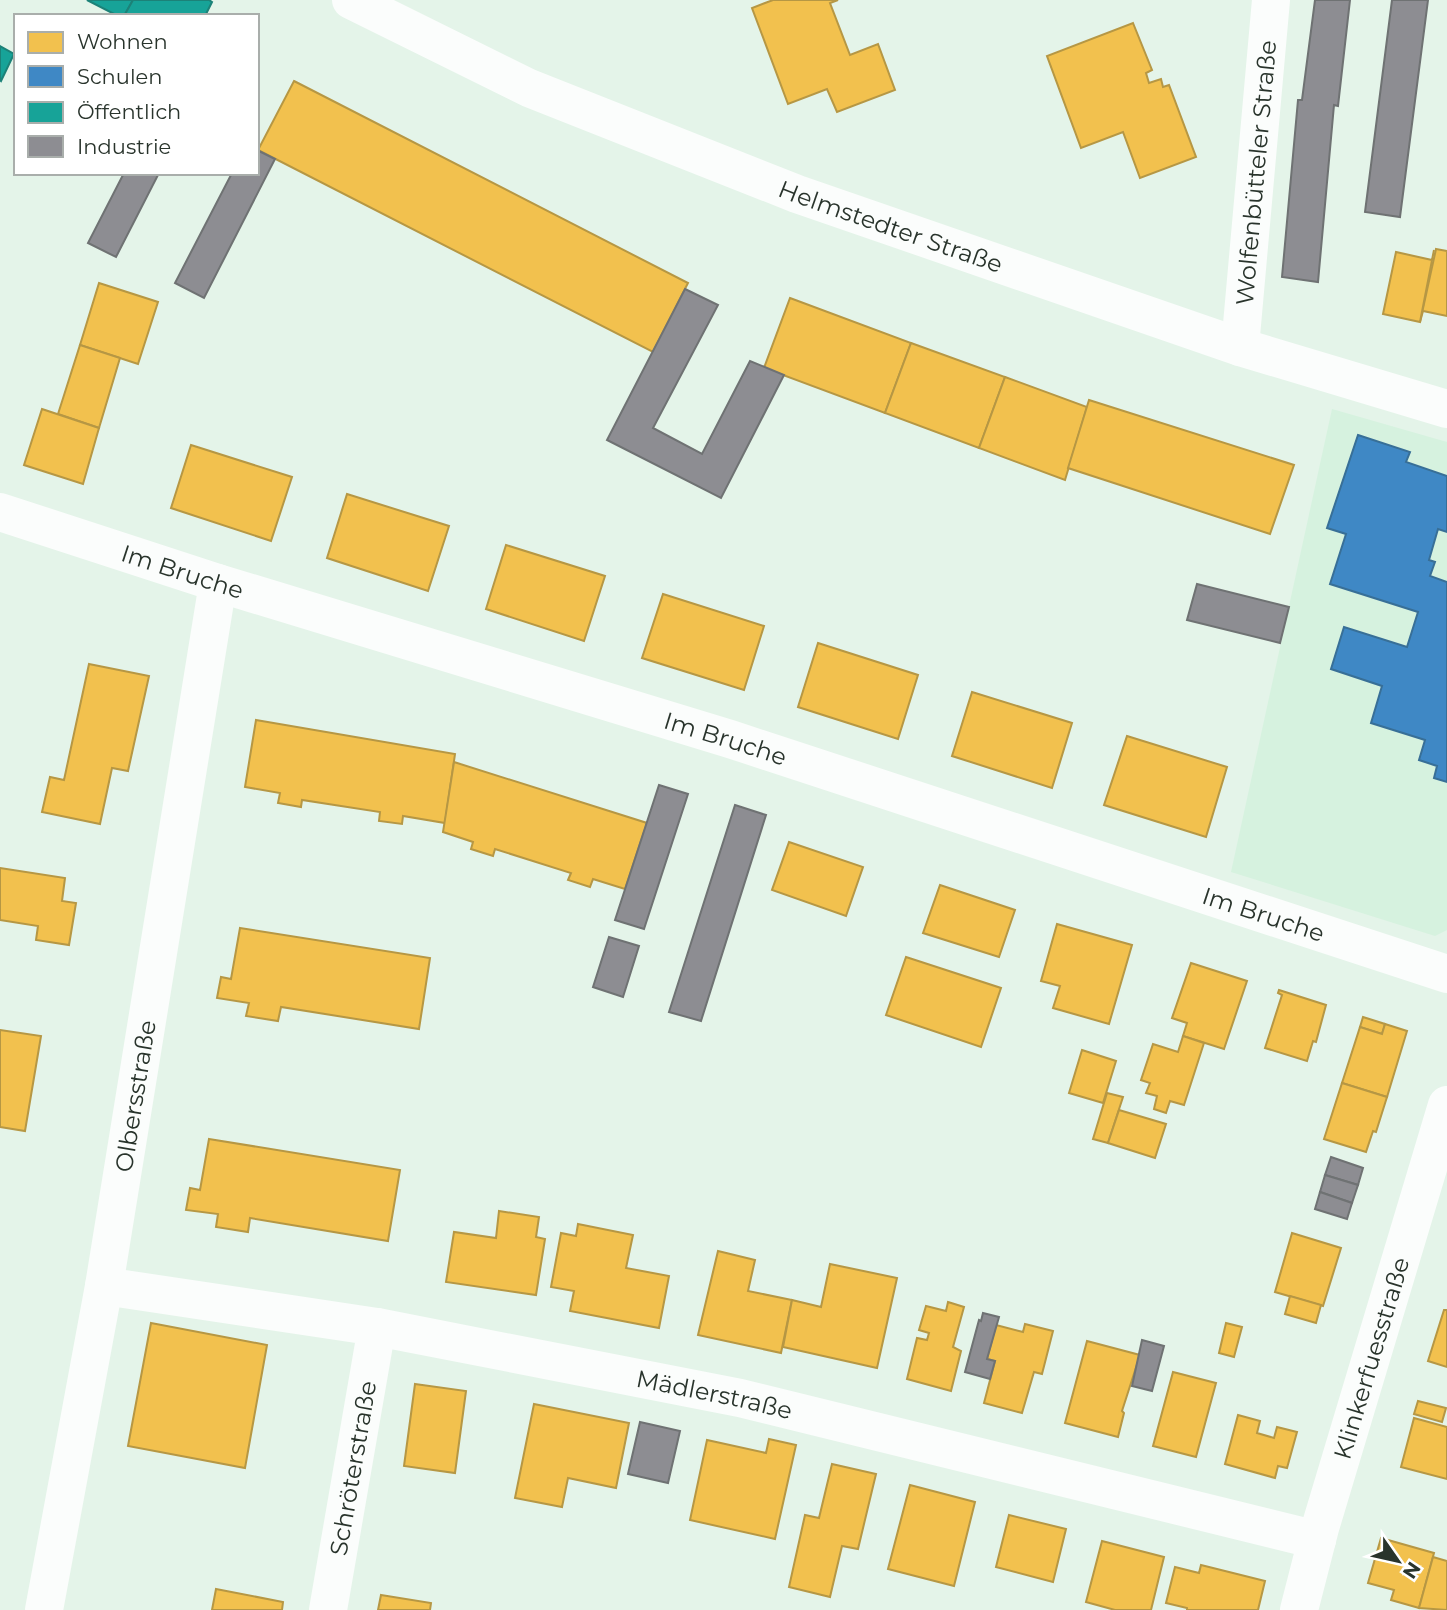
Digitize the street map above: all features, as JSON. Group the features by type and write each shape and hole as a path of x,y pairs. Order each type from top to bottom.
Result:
{"street":[{"name":"Helmstedter Straße","path":"351,0 529,88 797,194 1240,347 1447,409"},
{"name":"Wolfenbütteler Straße","path":"1240,347 1271,0"},
{"name":"Im Bruche","path":"0,512 218,583 730,739 1447,974"},
{"name":"Olbersstraße","path":"44,1610 104,1286 218,583"},
{"name":"Klinkerfuesstraße","path":"1298,1610 1447,1105"},
{"name":"Mädlerstraße","path":"104,1286 377,1328 740,1398 1317,1540"},
{"name":"Schröterstraße","path":"327,1610 377,1328"}],"shaded area":[{"path":"1332,409 1447,442 1447,930 1435,936 1231,872"}],"building: Wohnen":[{"path":"773,0 838,0 830,3 850,55 878,44 895,90 837,112 827,89 788,104 752,8"},
{"path":"1133,23 1152,70 1146,73 1149,83 1161,79 1163,87 1169,85 1196,157 1140,178 1123,132 1081,148 1047,56"},
{"path":"294,81 688,283 653,352 259,151"},
{"path":"1436,249 1447,251 1447,316 1423,311 1420,322"},
{"path":"1434,250 1420,322 1383,314 1396,252 1432,260"},
{"path":"99,283 158,302 138,364 80,345"},
{"path":"790,298 911,343 885,413 764,368"},
{"path":"911,343 1005,377 979,448 885,413"},
{"path":"80,345 120,358 99,428 58,414"},
{"path":"1005,377 1087,407 1065,480 979,448"},
{"path":"1089,400 1294,465 1270,534 1068,468"},
{"path":"42,409 99,428 83,484 24,465"},
{"path":"191,445 292,477 271,541 171,508"},
{"path":"347,494 449,526 428,591 327,558"},
{"path":"506,545 605,576 584,641 486,609"},
{"path":"663,594 764,626 744,690 642,658"},
{"path":"818,643 918,675 898,739 798,707"},
{"path":"89,664 149,676 128,771 112,768 100,824 42,812 50,777 64,780"},
{"path":"972,692 1072,723 1052,788 952,756"},
{"path":"256,720 455,754 445,823 403,816 402,824 379,821 380,812 302,800 301,807 278,803 280,793 245,787"},
{"path":"1127,736 1227,767 1206,837 1104,805"},
{"path":"454,762 647,823 625,889 593,879 590,887 568,880 571,873 495,849 493,856 471,849 473,842 443,832"},
{"path":"789,842 863,867 846,916 772,890"},
{"path":"0,868 65,878 62,901 76,903 69,945 36,940 38,926 0,920"},
{"path":"940,885 1015,910 999,957 923,933"},
{"path":"1057,924 1132,945 1109,1024 1053,1008 1060,986 1041,981"},
{"path":"240,928 430,958 419,1029 281,1007 278,1021 246,1016 249,1003 217,998 221,977 231,979"},
{"path":"906,957 1001,988 981,1047 886,1015"},
{"path":"1191,963 1247,981 1224,1049 1183,1036 1187,1023 1172,1018"},
{"path":"1279,990 1326,1005 1316,1042 1313,1041 1307,1061 1265,1048 1282,995 1278,993"},
{"path":"1363,1017 1385,1024 1382,1034 1360,1027"},
{"path":"1385,1024 1407,1031 1387,1097 1342,1083 1360,1027 1382,1034"},
{"path":"0,1030 41,1036 25,1131 0,1127"},
{"path":"1183,1036 1204,1043 1184,1105 1170,1101 1166,1113 1154,1109 1157,1096 1146,1093 1150,1083 1141,1080 1153,1044 1178,1052"},
{"path":"1082,1050 1116,1061 1103,1103 1069,1093"},
{"path":"1342,1083 1387,1097 1376,1132 1373,1131 1366,1152 1324,1139"},
{"path":"1107,1093 1123,1097 1108,1143 1093,1139"},
{"path":"1119,1110 1166,1124 1155,1158 1108,1143"},
{"path":"209,1139 400,1170 388,1241 250,1218 248,1232 216,1227 218,1214 186,1210 190,1188 200,1190"},
{"path":"499,1211 539,1217 536,1237 545,1239 536,1295 446,1282 454,1232 496,1238"},
{"path":"578,1224 633,1235 626,1268 669,1276 659,1328 570,1311 574,1291 551,1287 561,1233 576,1236"},
{"path":"1292,1233 1341,1248 1323,1306 1275,1292"},
{"path":"718,1251 755,1260 748,1291 792,1300 781,1353 698,1335"},
{"path":"830,1264 897,1278 877,1368 783,1347 792,1300 821,1307"},
{"path":"1290,1296 1321,1305 1316,1323 1285,1314"},
{"path":"948,1302 964,1307 953,1347 961,1351 951,1391 907,1379 917,1338 927,1340 929,1333 919,1330 926,1306 946,1311"},
{"path":"1444,1310 1447,1310 1447,1367 1428,1361"},
{"path":"151,1323 267,1345 245,1468 128,1446"},
{"path":"1226,1323 1242,1327 1234,1357 1219,1353"},
{"path":"1025,1324 1053,1331 1042,1374 1034,1372 1022,1413 984,1403 995,1361 987,1359 996,1325 1023,1332"},
{"path":"1087,1341 1140,1355 1122,1411 1124,1413 1118,1437 1065,1423"},
{"path":"1173,1372 1216,1383 1196,1457 1153,1446"},
{"path":"415,1384 466,1391 455,1473 404,1466"},
{"path":"1418,1401 1446,1408 1442,1422 1414,1414"},
{"path":"534,1404 629,1423 616,1488 568,1478 562,1507 515,1498"},
{"path":"1238,1415 1260,1421 1257,1433 1274,1438 1277,1427 1297,1432 1287,1468 1278,1466 1275,1478 1225,1464"},
{"path":"1414,1418 1447,1427 1447,1479 1401,1467"},
{"path":"769,1439 796,1445 775,1539 690,1520 707,1440 766,1453"},
{"path":"832,1464 876,1474 858,1549 842,1546 830,1597 789,1587 805,1515 819,1518"},
{"path":"910,1485 975,1502 954,1586 888,1569"},
{"path":"1009,1515 1066,1529 1053,1582 996,1567"},
{"path":"1381,1538 1434,1553 1419,1608 1391,1600 1394,1590 1368,1583"},
{"path":"1102,1541 1164,1557 1151,1610 1115,1610 1086,1602"},
{"path":"1433,1557 1447,1561 1447,1610 1419,1608"},
{"path":"1201,1565 1265,1581 1258,1610 1187,1610 1166,1603 1175,1567 1199,1573"},
{"path":"216,1589 283,1602 282,1610 212,1610"},
{"path":"381,1595 431,1603 430,1610 378,1610"}],"building: Schulen":[{"path":"1358,435 1410,452 1406,462 1447,476 1447,532 1438,529 1429,560 1435,562 1430,576 1447,582 1447,782 1434,778 1437,766 1419,760 1425,740 1371,723 1382,686 1331,669 1344,627 1407,647 1418,612 1330,584 1346,534 1327,528"}],"building: Öffentlich":[{"path":"87,0 133,0 125,14 114,14"},
{"path":"133,0 212,2 206,14 125,14"},
{"path":"0,46 14,54 1,81 0,80"}],"building: Industrie":[{"path":"1315,0 1350,0 1338,106 1334,105 1318,282 1282,277 1298,100 1302,100"},
{"path":"1392,0 1428,0 1400,217 1365,212"},
{"path":"259,151 275,159 204,298 175,283 231,175 259,175"},
{"path":"123,175 158,175 116,257 88,243"},
{"path":"685,289 718,305 653,428 702,454 750,361 784,375 721,498 607,440"},
{"path":"1197,584 1289,607 1280,643 1187,620"},
{"path":"659,785 688,794 644,929 615,920"},
{"path":"735,805 766,815 701,1021 669,1012"},
{"path":"609,937 639,946 623,997 593,987"},
{"path":"1331,1157 1363,1168 1358,1185 1325,1175"},
{"path":"1325,1175 1358,1185 1352,1203 1320,1192"},
{"path":"1320,1192 1352,1203 1347,1219 1315,1209"},
{"path":"983,1313 999,1317 987,1359 995,1361 990,1379 965,1372"},
{"path":"1142,1340 1164,1346 1152,1391 1132,1386"},
{"path":"640,1422 680,1431 668,1483 628,1474"}]}
